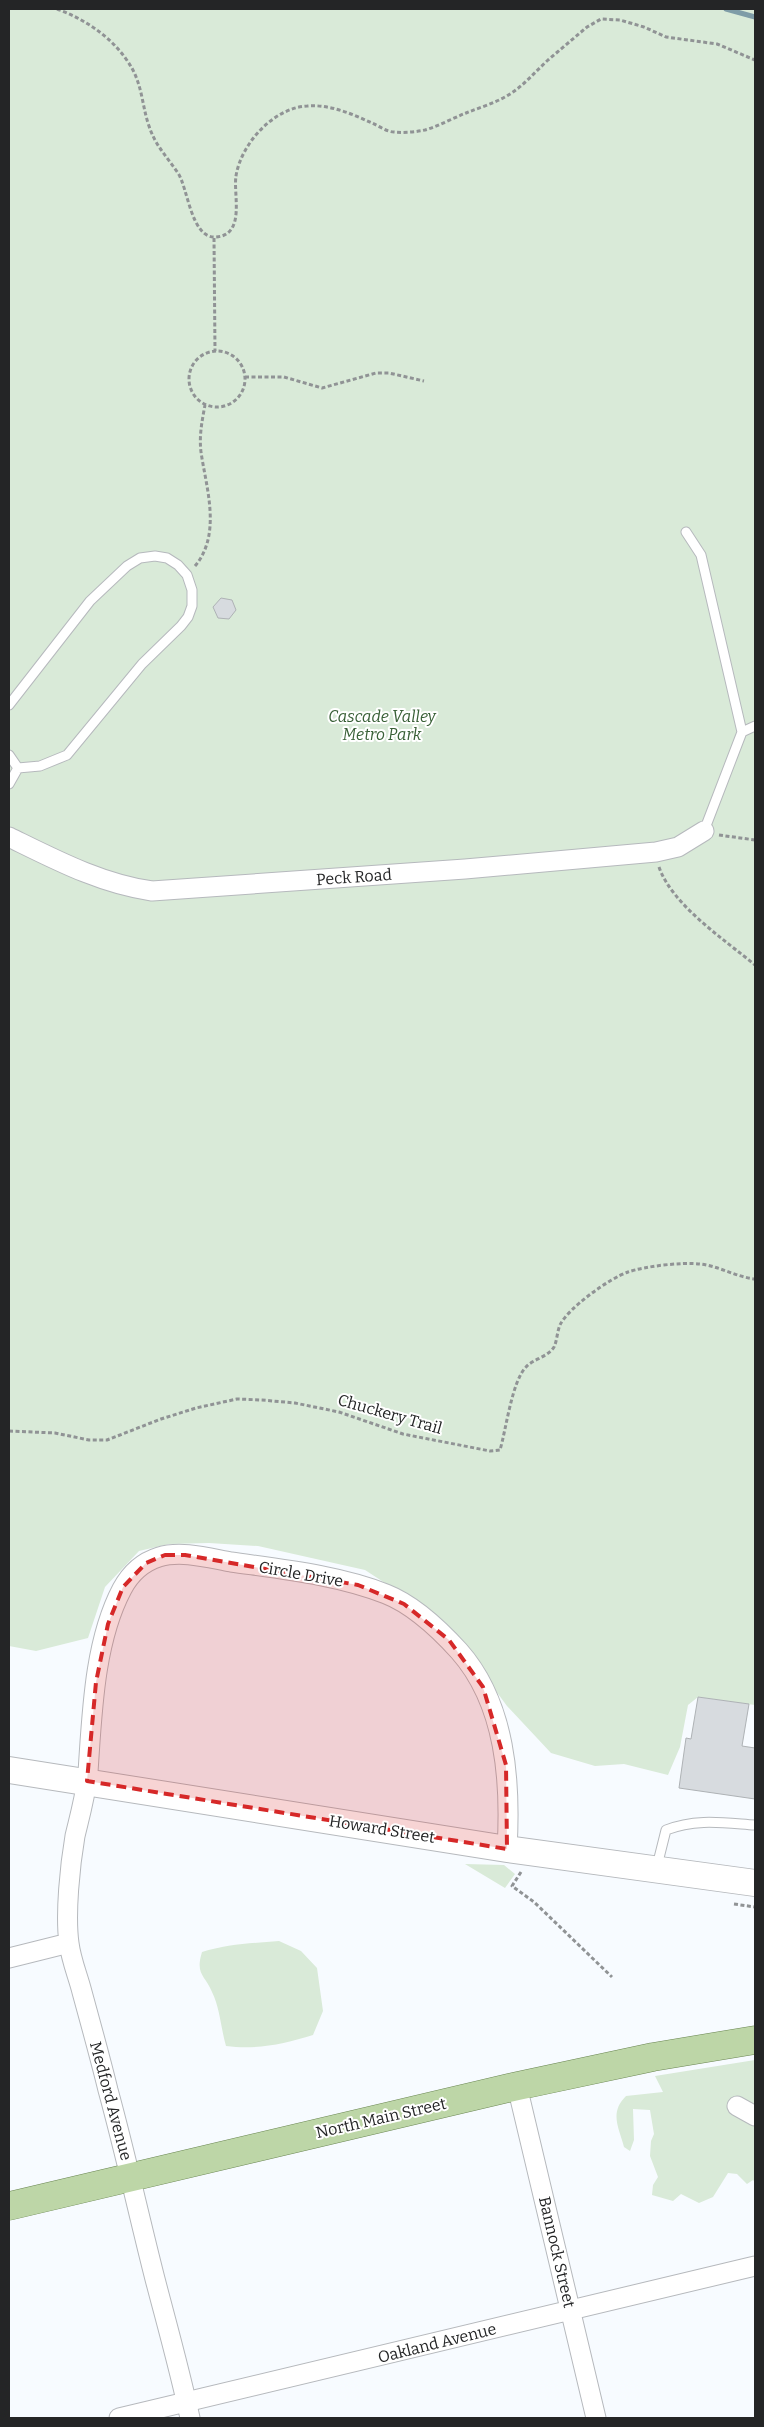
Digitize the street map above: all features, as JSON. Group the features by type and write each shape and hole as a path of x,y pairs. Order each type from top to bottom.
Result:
{"main road":[{"name":"Howard Street","path":"9,1770 507,1849 755,1883"},
{"name":"North Main Street","path":"9,2206 517,2086 653,2057 755,2040"}],"street":[{"name":"Peck Road","path":"9,837 93,876 152,891 455,870 656,852 678,847 704,831"},
{"name":"Circle Drive","path":"87,1781 96,1682 108,1624 124,1587 134,1573 146,1563 158,1557 185,1555 286,1570 358,1585 388,1595 425,1618 459,1651 483,1687 493,1712 506,1764 509,1792 507,1849"},
{"name":"Medford Avenue","path":"87,1781 75,1839 69,1882 69,1943 189,2410"},
{"path":"9,1958 69,1943"},
{"name":"Bannock Street","path":"517,2086 596,2418"},
{"path":"737,2106 755,2116"},
{"name":"Oakland Avenue","path":"119,2418 189,2410 570,2311 755,2266"}],"lane":[{"path":"686,532 701,555 742,732 704,831"},
{"path":"9,706 90,601 127,566 140,558 155,556 172,561 187,575 192,590 192,606 188,617 181,626 142,664 67,754 40,766 18,768"},
{"path":"742,732 755,726"},
{"path":"9,755 18,768"},
{"path":"9,784 18,768"},
{"path":"656,1869 666,1830 696,1821 755,1825"}],"path":[{"path":"57,9 75,16 102,33 127,60 143,92 148,125 156,143 182,179 196,223 204,233 214,238"},
{"path":"214,238 230,231 235,220 237,204 235,177 242,156 251,141 266,124 284,113 306,106 328,107 357,116 392,132 427,130 511,94 587,27 602,19 628,22 666,37 717,44 755,60"},
{"path":"214,238 215,351"},
{"path":"215,351 232,355 243,369 245,378 245,386 236,400 222,408 205,406 193,395 188,379 193,363 199,357 215,351"},
{"path":"245,378 284,377 322,388 376,373 424,381"},
{"path":"187,575 201,555 207,541 210,518 210,499 201,451 201,424 205,406"},
{"path":"704,831 726,837 755,840"},
{"path":"656,852 660,870 679,899 755,965"},
{"name":"Chuckery Trail","path":"9,1431 55,1433 89,1440 108,1440 161,1419 196,1408 237,1400 262,1400 296,1403 339,1412 403,1434 434,1441 490,1451 500,1450 507,1418 525,1368 549,1353 553,1348 560,1324 580,1304 613,1280 639,1269 691,1264 702,1264 755,1279"},
{"path":"530,1872 521,1871 512,1886 534,1902 612,1977"},
{"path":"727,1903 755,1907"}],"highlighted area":[{"path":"165,1555 185,1555 358,1585 404,1604 449,1640 483,1687 506,1765 507,1849 87,1781 96,1682 108,1624 123,1587 146,1563"}],"green space":[{"name":"Cascade Valley Metro Park","path":"9,9 755,9 755,1705 698,1697 688,1705 680,1747 668,1775 624,1764 595,1766 551,1753 507,1706 445,1622 365,1570 258,1546 209,1543 169,1544 139,1551 105,1587 88,1638 36,1651 9,1646"},
{"path":"465,1864 504,1865 515,1874 505,1888"},
{"path":"279,1941 301,1951 317,1968 323,2011 313,2035 270,2045 249,2047 226,2046 215,1998 200,1970 202,1952 250,1943"},
{"path":"755,2060 755,2182 753,2180 747,2184 737,2174 728,2173 713,2197 699,2203 681,2194 673,2201 652,2195 653,2185 658,2177 650,2156 651,2141 654,2134 650,2110 633,2109 634,2140 630,2151 624,2147 618,2127 617,2114 621,2102 626,2096 663,2092 655,2076"}],"building":[{"path":"221,598 232,600 236,610 229,619 218,618 213,607"},
{"path":"698,1697 749,1704 742,1746 755,1748 755,1799 679,1788 686,1738 691,1739"}],"waterway":[{"path":"726,9 755,17"}]}
